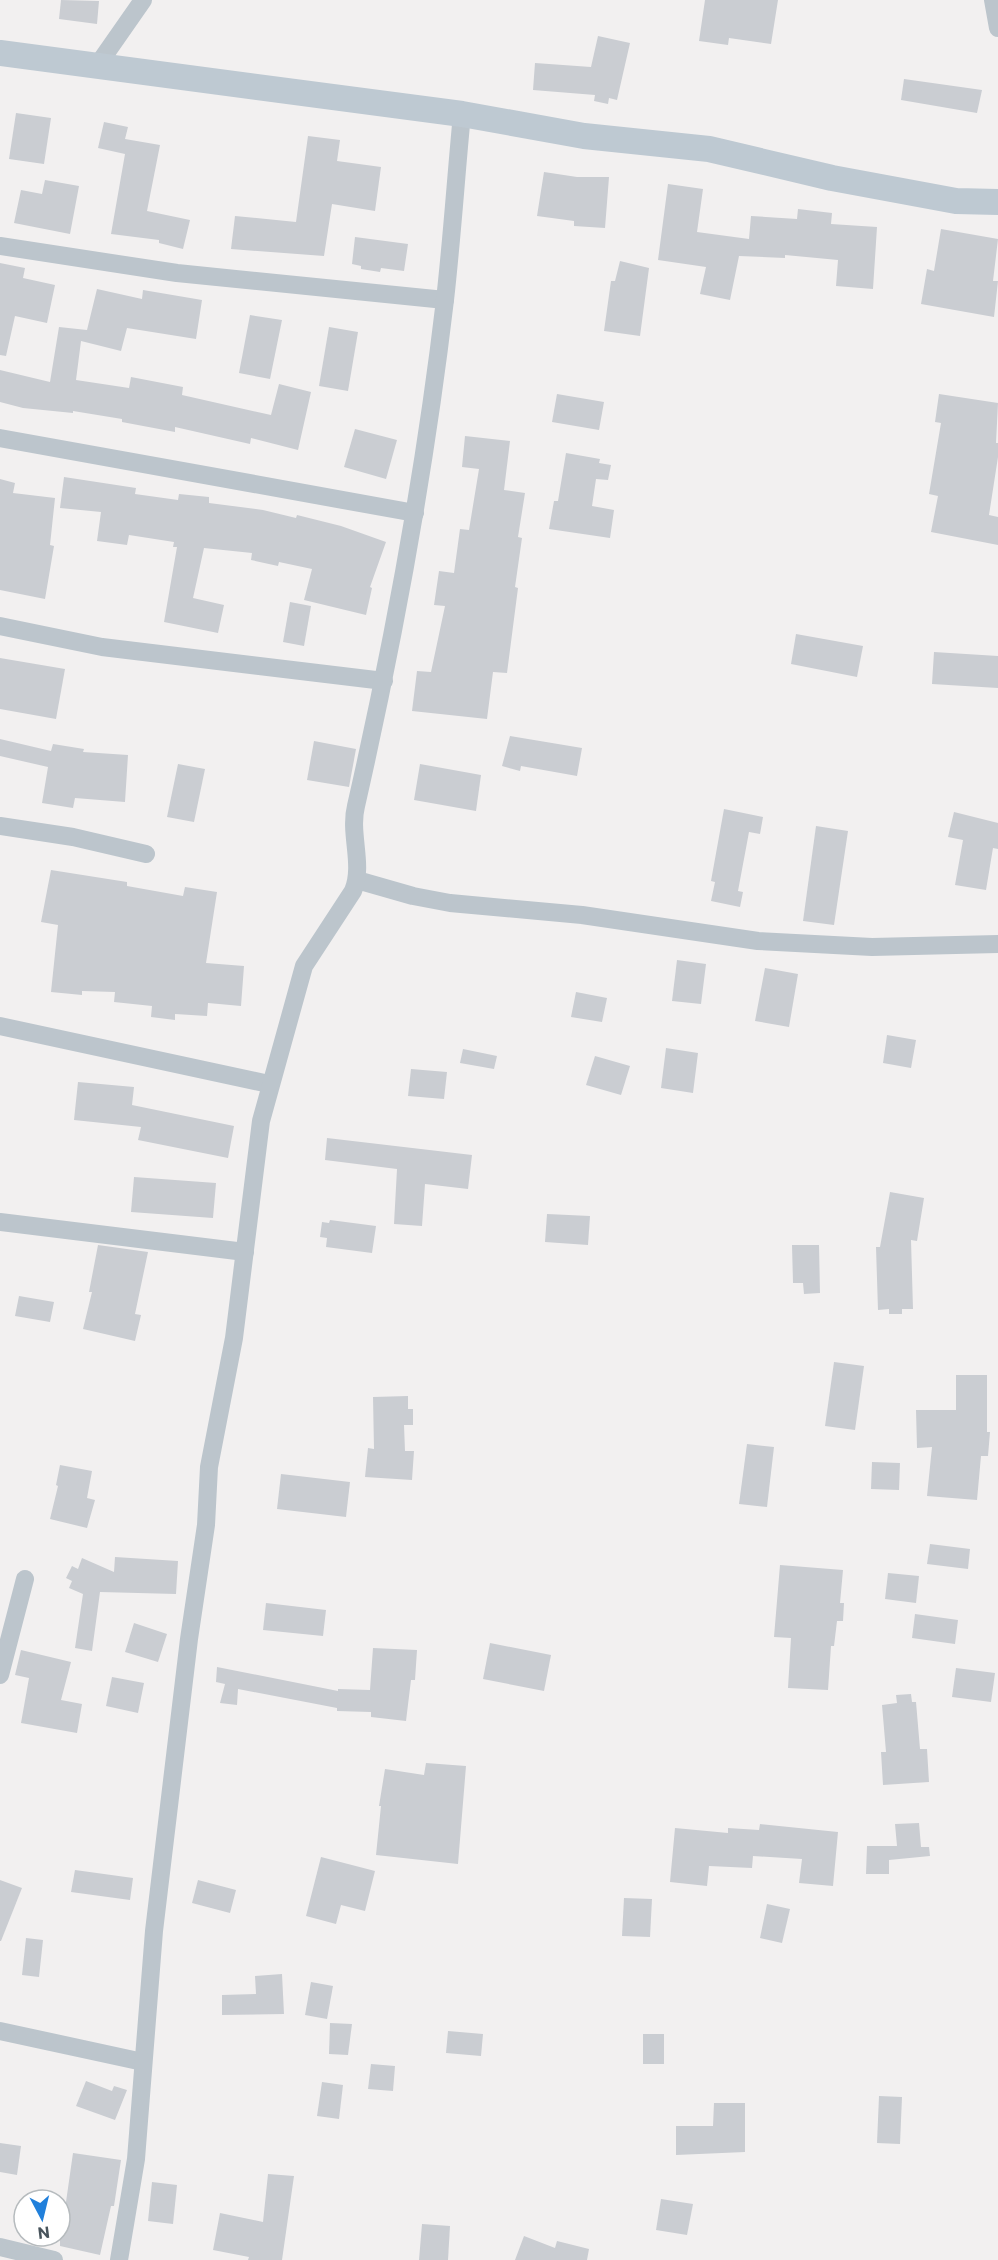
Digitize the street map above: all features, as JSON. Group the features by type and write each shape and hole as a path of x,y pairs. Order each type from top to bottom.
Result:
{"street":[{"path":"97,66 143,0"},
{"path":"993,0 998,28"},
{"path":"0,53 462,114 584,136 709,149 832,178 956,201 998,202"},
{"path":"119,2260 136,2159 154,1931 189,1639 206,1525 209,1467 234,1338 261,1121 304,966 353,891 357,880 353,838 355,809 384,681 415,513 445,300 462,114"},
{"path":"0,246 177,273 445,300"},
{"path":"0,438 415,513"},
{"path":"0,626 102,646 384,681"},
{"path":"0,826 73,837 146,854"},
{"path":"357,880 412,896 461,904 582,915 758,941 872,947 998,944"},
{"path":"0,1026 270,1084"},
{"path":"0,1222 245,1252"},
{"path":"0,1676 25,1579"},
{"path":"0,2031 143,2061"},
{"path":"0,2247 54,2260"}],"building":[{"path":"61,0 99,1 97,24 59,19"},
{"path":"705,0 778,0 771,44 729,38 728,45 699,41"},
{"path":"598,36 630,43 617,100 609,98 608,104 594,101 595,95 533,90 535,63 591,67"},
{"path":"904,79 982,90 977,113 901,100"},
{"path":"16,113 51,118 44,164 9,159"},
{"path":"104,122 128,127 125,139 160,145 147,211 190,220 183,249 159,243 159,240 111,234 125,154 98,148"},
{"path":"308,136 340,140 337,161 381,167 375,211 332,204 324,256 231,249 235,216 296,222"},
{"path":"544,172 577,177 609,177 605,228 574,226 574,221 537,216"},
{"path":"45,180 79,186 70,234 14,223 21,190 42,194"},
{"path":"668,184 703,189 697,232 749,239 751,216 797,219 798,209 832,213 831,224 877,227 873,289 836,286 838,260 785,255 785,258 739,256 730,300 700,294 706,267 658,260"},
{"path":"941,229 998,239 993,281 998,281 994,317 921,304 927,269 934,271"},
{"path":"355,237 408,244 404,271 381,268 380,272 361,269 361,266 352,264"},
{"path":"620,261 649,268 640,336 604,331 611,281 615,281"},
{"path":"0,263 25,268 23,278 55,285 47,323 15,316 6,356 0,355"},
{"path":"97,289 142,299 143,290 202,300 196,339 127,328 121,351 81,341 76,380 129,388 131,377 183,387 182,395 271,415 279,384 311,392 298,450 251,438 250,444 175,427 175,432 122,422 122,419 73,411 73,413 23,408 0,402 0,370 50,382 59,327 87,330"},
{"path":"250,315 282,320 270,379 239,373"},
{"path":"329,327 358,332 348,391 319,386"},
{"path":"557,394 604,402 599,430 552,422"},
{"path":"939,394 998,403 996,443 998,443 998,457 989,515 998,517 998,545 931,532 938,496 929,494 941,423 935,422"},
{"path":"355,429 397,440 386,479 344,467"},
{"path":"465,436 510,441 504,490 525,493 518,537 522,538 515,587 518,588 507,673 493,672 487,719 412,711 417,671 431,672 445,606 434,605 439,571 454,573 460,529 469,530 479,469 462,467"},
{"path":"566,453 600,459 599,463 611,465 608,480 596,479 592,506 614,510 610,538 549,529 554,501 558,501"},
{"path":"64,477 136,488 135,494 178,500 179,494 209,497 209,503 263,510 296,518 297,515 341,526 386,542 370,587 372,588 366,615 304,600 312,569 279,562 278,566 251,560 252,553 204,548 193,598 224,605 218,633 164,622 177,547 173,547 174,542 129,535 127,545 97,541 101,512 60,508"},
{"path":"0,479 15,483 13,493 55,498 50,545 54,546 45,599 0,590"},
{"path":"290,602 311,606 304,646 283,642"},
{"path":"796,634 863,646 857,677 791,664"},
{"path":"934,652 998,656 998,688 932,684"},
{"path":"0,658 65,669 56,719 0,709"},
{"path":"510,736 582,748 577,776 521,766 520,771 502,766"},
{"path":"0,739 51,751 53,744 84,749 83,752 128,755 125,802 75,798 73,808 42,803 48,767 0,756"},
{"path":"314,741 356,749 349,787 307,780"},
{"path":"178,764 205,769 194,822 167,817"},
{"path":"420,764 481,775 476,811 414,800"},
{"path":"724,809 763,817 760,834 749,832 738,891 743,892 740,907 711,901 715,882 711,881"},
{"path":"954,812 998,823 998,849 993,848 986,890 955,885 963,840 948,837"},
{"path":"816,826 848,831 834,925 803,921"},
{"path":"51,870 127,882 127,886 183,896 185,887 217,892 206,963 244,966 241,1006 208,1003 207,1016 175,1014 175,1020 151,1017 152,1006 114,1002 115,992 82,991 82,995 51,992 58,925 41,922"},
{"path":"677,960 706,964 701,1004 672,1001"},
{"path":"765,968 798,974 789,1027 755,1021"},
{"path":"576,992 607,998 602,1022 571,1017"},
{"path":"887,1035 916,1040 911,1068 883,1063"},
{"path":"666,1048 698,1053 693,1093 661,1088"},
{"path":"463,1049 497,1056 494,1069 460,1063"},
{"path":"595,1056 630,1066 621,1095 586,1085"},
{"path":"411,1069 447,1072 444,1099 408,1096"},
{"path":"78,1082 134,1087 132,1105 234,1126 228,1158 138,1140 141,1127 74,1120"},
{"path":"327,1138 472,1155 468,1189 425,1184 422,1226 394,1224 397,1169 325,1160"},
{"path":"134,1177 216,1183 213,1218 131,1212"},
{"path":"890,1192 924,1198 917,1241 911,1240 913,1309 902,1309 902,1314 889,1314 889,1309 878,1310 876,1247 880,1247"},
{"path":"547,1214 590,1216 588,1245 545,1242"},
{"path":"330,1220 376,1226 372,1253 326,1247 327,1238 320,1237 322,1222 329,1223"},
{"path":"98,1245 148,1252 135,1314 141,1315 135,1341 83,1329 92,1292 89,1292"},
{"path":"792,1245 819,1245 820,1293 804,1294 803,1283 793,1283"},
{"path":"19,1296 54,1302 50,1322 15,1316"},
{"path":"834,1362 864,1366 855,1430 825,1426"},
{"path":"956,1375 987,1375 987,1432 990,1432 988,1456 981,1456 977,1500 927,1496 932,1447 917,1448 916,1410 956,1410"},
{"path":"408,1396 408,1409 413,1409 413,1425 404,1425 405,1451 414,1451 412,1480 365,1477 368,1448 374,1449 373,1397"},
{"path":"747,1444 774,1447 767,1507 739,1504"},
{"path":"872,1462 900,1463 899,1490 871,1489"},
{"path":"60,1465 92,1471 87,1498 95,1500 87,1528 50,1519 58,1486 56,1485"},
{"path":"281,1474 350,1482 346,1517 277,1509"},
{"path":"930,1544 970,1549 968,1569 927,1564"},
{"path":"115,1557 178,1561 176,1594 100,1592 92,1651 75,1648 83,1594 69,1588 72,1581 66,1578 72,1566 78,1569 82,1558 114,1572"},
{"path":"780,1565 843,1570 840,1603 844,1603 843,1621 837,1621 834,1646 831,1646 828,1690 788,1688 791,1638 774,1637"},
{"path":"888,1573 919,1576 916,1603 885,1599"},
{"path":"266,1603 326,1610 323,1636 263,1630"},
{"path":"915,1614 958,1620 955,1644 912,1638"},
{"path":"134,1623 167,1634 158,1662 125,1652"},
{"path":"490,1643 551,1655 544,1691 483,1679"},
{"path":"373,1648 417,1650 415,1680 411,1680 406,1721 371,1717 371,1712 337,1711 337,1708 238,1689 237,1705 220,1703 225,1684 216,1682 217,1667 338,1691 338,1689 370,1690"},
{"path":"21,1650 71,1662 61,1700 82,1704 77,1733 21,1723 29,1678 15,1675"},
{"path":"956,1668 995,1673 991,1702 952,1697"},
{"path":"112,1677 144,1683 138,1713 106,1706"},
{"path":"911,1694 912,1702 916,1702 920,1749 927,1749 929,1782 883,1785 881,1752 886,1752 882,1705 897,1703 896,1695"},
{"path":"426,1763 466,1766 458,1864 376,1855 381,1806 379,1806 385,1769 424,1775"},
{"path":"919,1823 921,1847 929,1847 930,1856 889,1860 889,1874 866,1874 867,1846 897,1846 895,1824"},
{"path":"760,1824 838,1832 833,1886 799,1883 802,1859 753,1856 752,1868 709,1866 707,1886 670,1882 675,1828 728,1833 728,1828 759,1830"},
{"path":"321,1857 375,1871 365,1911 341,1905 336,1924 306,1916"},
{"path":"75,1870 133,1878 130,1900 71,1892"},
{"path":"0,1880 22,1888 1,1941 0,1941"},
{"path":"198,1880 236,1890 230,1913 192,1903"},
{"path":"624,1898 652,1899 650,1937 622,1936"},
{"path":"767,1904 790,1909 782,1943 760,1938"},
{"path":"26,1938 43,1940 39,1977 22,1975"},
{"path":"282,1974 284,2014 222,2015 222,1995 256,1994 255,1976"},
{"path":"311,1982 333,1986 327,2019 305,2015"},
{"path":"330,2023 352,2024 348,2055 329,2054"},
{"path":"448,2031 483,2034 481,2056 446,2053"},
{"path":"643,2034 664,2034 664,2064 643,2064"},
{"path":"371,2064 395,2066 393,2091 368,2089"},
{"path":"86,2081 112,2091 114,2086 127,2090 115,2120 76,2106"},
{"path":"322,2082 343,2085 339,2119 317,2116"},
{"path":"879,2096 902,2097 900,2144 877,2143"},
{"path":"714,2103 745,2103 745,2152 676,2155 676,2126 713,2126"},
{"path":"0,2143 21,2146 17,2175 0,2172"},
{"path":"73,2153 121,2160 114,2206 111,2206 100,2255 69,2248 72,2248 72,2188 68,2188"},
{"path":"268,2174 294,2176 282,2260 248,2260 249,2257 213,2250 220,2213 263,2222"},
{"path":"152,2182 177,2185 173,2224 148,2221"},
{"path":"661,2199 693,2204 687,2235 656,2230"},
{"path":"422,2224 450,2226 448,2260 419,2260"},
{"path":"524,2236 555,2248 557,2241 589,2249 587,2260 515,2260"}]}
